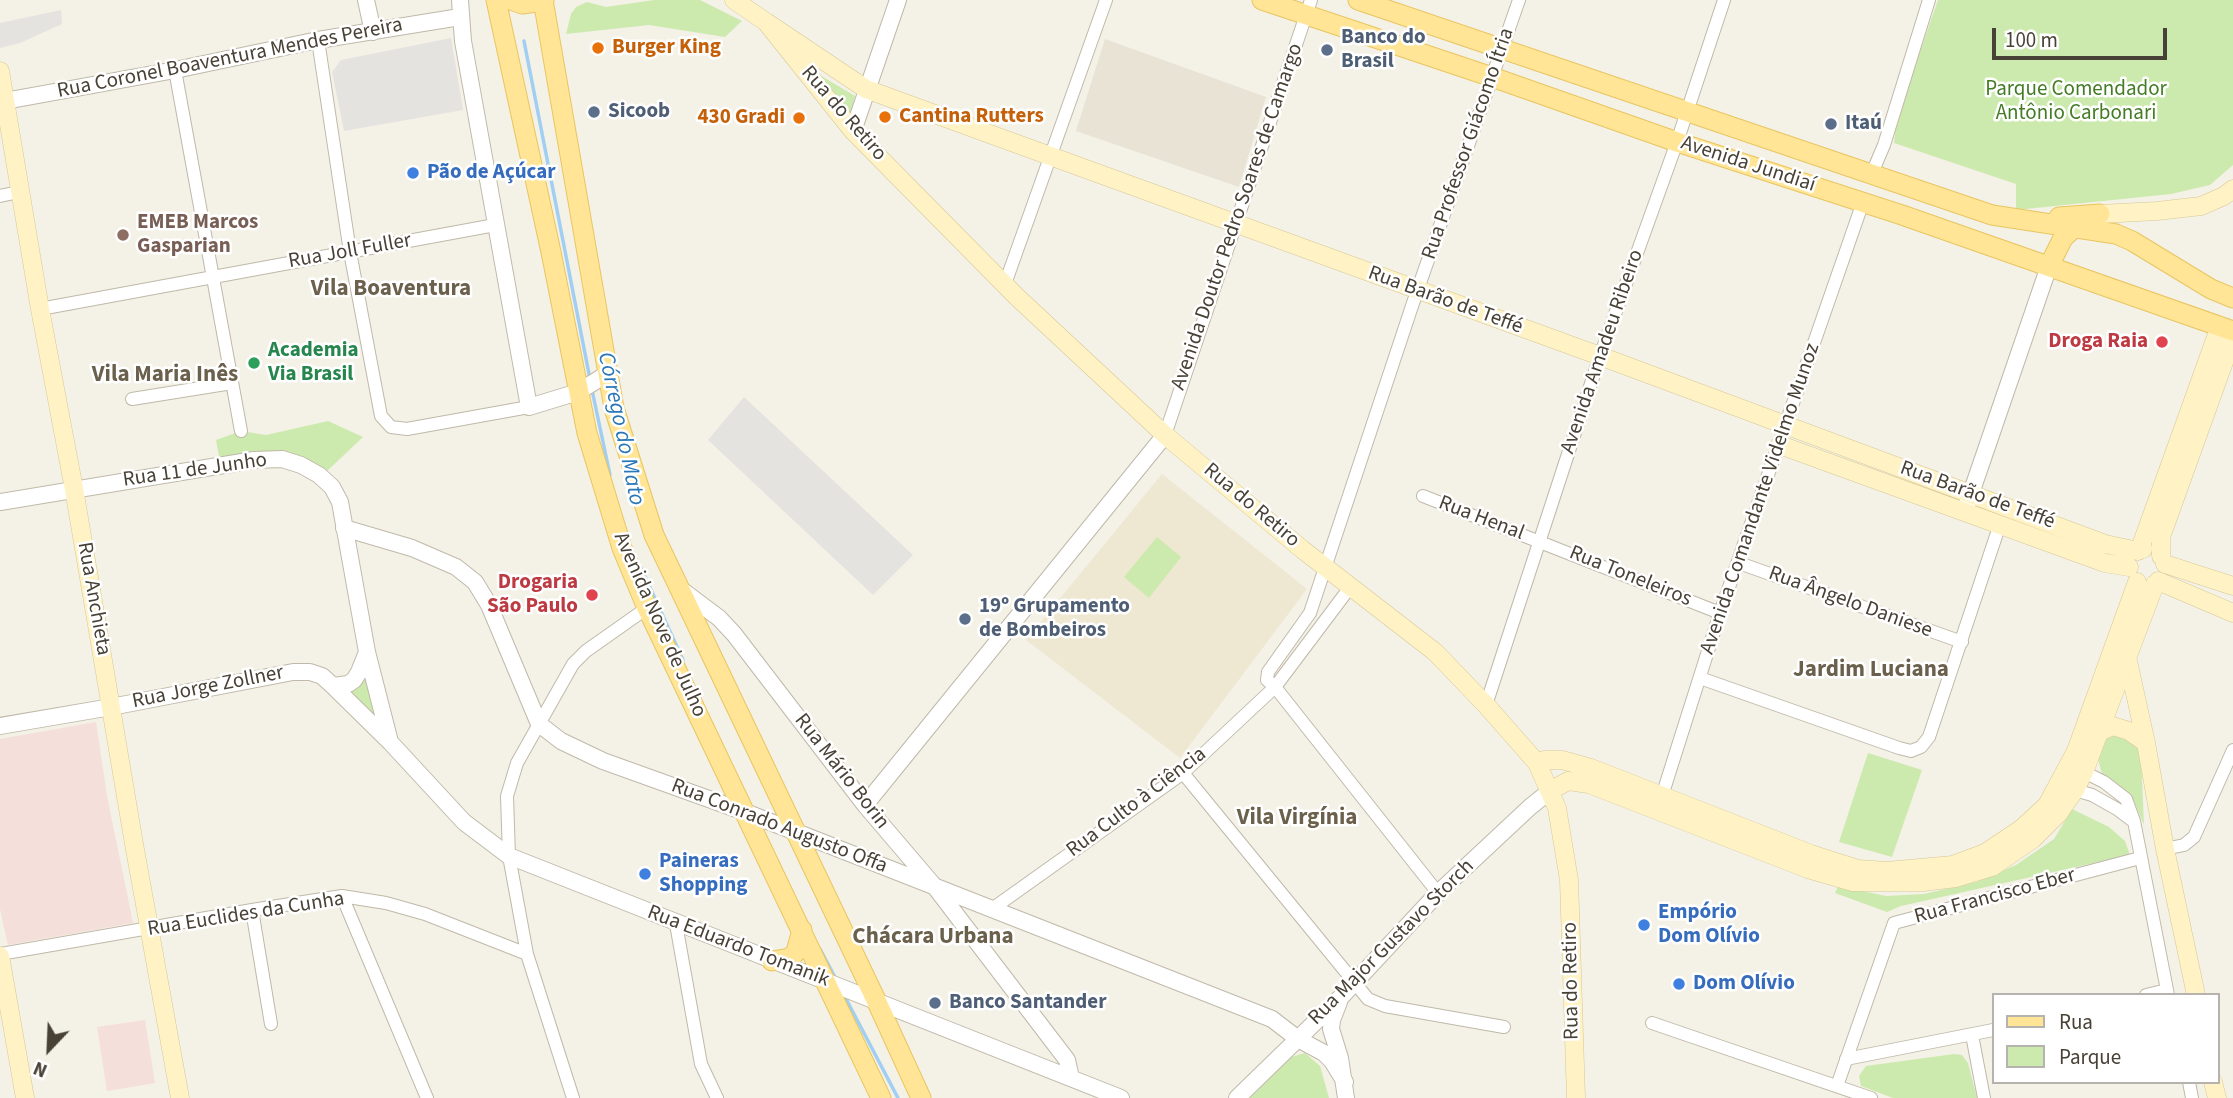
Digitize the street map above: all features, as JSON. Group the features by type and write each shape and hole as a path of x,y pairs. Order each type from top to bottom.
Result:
{"main road":[{"name":"Avenida Nove de Julho","path":"496,0 587,433 622,548 647,608 802,930 833,984 881,1098"},
{"path":"511,0 522,4 546,0"},
{"name":"Avenida Nove de Julho","path":"546,0 601,377 635,480 654,535 678,588 921,1098"},
{"name":"Rua do Retiro","path":"734,0 766,22 853,131 1005,284 1166,435 1324,566 1434,652 1486,705 1537,764 1556,808 1566,850 1576,1098"},
{"name":"Avenida Jundiaí","path":"1262,0 1309,7 1492,77 1677,142 2049,266 2229,332"},
{"name":"Avenida Jundiaí","path":"1357,0 1992,215 2116,234 2211,289 2233,298"},
{"name":"Rua Barão de Teffé","path":"766,22 866,89 1600,356 2105,544 2141,550"},
{"name":"Rua Anchieta","path":"0,71 2,102 74,489 180,1098"},
{"path":"2018,219 2201,206 2233,189"},
{"path":"2049,266 2063,238 2082,221 2100,214"},
{"path":"1537,764 1544,760 1562,760 1591,768 1654,800 1808,869 1853,882 1923,882 1956,878 1992,867 2033,839 2058,814 2084,772 2126,657 2144,578 2132,558 2141,550 2229,332"},
{"path":"2144,578 2164,574 2161,537 2229,332"},
{"path":"1798,452 1810,442 1820,439"},
{"name":"Rua Barão de Teffé","path":"1780,445 2000,524 2233,613"},
{"path":"2141,550 2153,550 2163,560 2233,586"},
{"path":"1550,791 1569,781 1654,800 1858,869 1921,869 1953,864 1985,853 2021,829 2048,805 2076,751 2144,578"},
{"path":"2126,657 2146,743 2196,993"},
{"path":"2099,732 2113,726 2129,731 2146,743"},
{"path":"772,961 790,958 796,953 802,930"},
{"path":"0,955 25,1098"}],"street":[{"path":"366,0 373,32"},
{"path":"460,0 460,17 495,225 529,407"},
{"path":"853,131 898,0"},
{"path":"1005,284 1106,0"},
{"name":"Rua Professor Giácomo Ítria","path":"1324,566 1519,0"},
{"name":"Avenida Amadeu Ribeiro","path":"1486,705 1600,356 1677,142 1724,0"},
{"path":"1872,173 1929,0"},
{"name":"Avenida Doutor Pedro Soares de Camargo","path":"1166,435 1309,7"},
{"name":"Rua Coronel Boaventura Mendes Pereira","path":"2,102 318,40 460,17"},
{"path":"318,40 350,253 382,416 391,427 407,429 529,407 579,391 601,377"},
{"path":"175,70 241,431"},
{"path":"0,196 19,192"},
{"name":"Avenida Comandante Videlmo Munoz","path":"1654,800 1700,678 1720,613 1863,202"},
{"name":"Rua Joll Fuller","path":"40,309 495,225"},
{"path":"1965,512 2049,266"},
{"path":"132,399 232,383"},
{"path":"865,805 1166,435"},
{"name":"Rua 11 de Junho","path":"0,502 254,460 282,459 319,475 332,487 340,502 367,652 390,742"},
{"name":"Rua Henal","path":"1423,496 1539,541"},
{"path":"1700,678 1911,751 1922,747 1962,642 2000,524"},
{"path":"344,528 412,548 456,567 475,582 489,605 539,724"},
{"name":"Rua Toneleiros","path":"1539,541 1720,613"},
{"name":"Rua Ângelo Daniese","path":"1739,563 1962,642"},
{"path":"1324,566 1310,613 1268,672 1267,680 1438,893"},
{"name":"Rua Culto à Ciência","path":"992,909 1183,774 1275,687 1350,586"},
{"name":"Rua Mário Borin","path":"678,588 719,618 734,634 865,805 935,887 1067,1060 1071,1078"},
{"path":"573,1098 527,954 509,856 507,796 517,763 573,664 586,651 647,608"},
{"path":"706,646 734,634"},
{"path":"333,685 348,684 354,680 367,652"},
{"name":"Rua Jorge Zollner","path":"0,726 293,672 310,672 333,685 390,742"},
{"name":"Rua Conrado Augusto Offa","path":"539,724 561,741 603,761 795,831 1272,1019 1298,1039 1324,1053 1332,1061 1346,1090"},
{"name":"Rua Eduardo Tomanik","path":"390,742 464,822 509,856 1121,1098"},
{"path":"2165,849 2184,845 2194,838 2233,750"},
{"path":"2084,772 2104,782 2126,799 2134,821 2167,992"},
{"path":"1183,774 1368,999 1385,1006 1504,1027"},
{"path":"2075,790 2092,795 2117,808 2134,821"},
{"name":"Rua Major Gustavo Storch","path":"1237,1098 1354,984 1438,893 1550,791"},
{"name":"Rua Francisco Eber","path":"1837,1086 1894,923 2140,858"},
{"path":"342,896 427,1098"},
{"name":"Rua Euclides da Cunha","path":"0,955 252,909 342,896 386,903 425,915 527,954"},
{"path":"252,909 271,1024"},
{"path":"676,924 701,1064 717,1098"},
{"path":"1341,997 1331,1029 1346,1090"},
{"path":"1653,1023 1871,1098"},
{"path":"1846,1059 1992,1030"},
{"path":"1972,1035 1984,1098"}],"shaded area":[{"path":"61,10 62,24 20,43 0,48 0,23"},
{"path":"451,38 463,110 344,131 332,72 341,60"},
{"path":"1105,39 1266,97 1239,187 1076,131"},
{"path":"744,397 913,555 873,595 708,440"},
{"path":"1162,474 1307,589 1180,758 1026,640"},
{"path":"96,722 107,796 133,923 8,945 0,909 0,739"},
{"path":"145,1020 155,1083 107,1091 97,1027"}],"green space":[{"path":"654,0 700,0 742,21 725,37 649,25 566,34 571,14 576,7 587,2 606,7"},
{"name":"Parque Comendador Antônio Carbonari","path":"1938,0 2233,0 2233,165 2210,185 2171,194 2016,210 2016,184 1894,143 1897,117"},
{"path":"813,71 855,96 849,118"},
{"path":"328,421 363,437 325,473 271,452 220,462 216,440 241,431 266,435"},
{"path":"1157,537 1181,557 1149,598 1124,577"},
{"path":"367,667 380,721 343,689"},
{"path":"2115,734 2136,739 2141,758 2144,825 2134,801 2102,774 2097,755 2104,738"},
{"path":"1868,753 1922,770 1892,857 1839,842"},
{"path":"2072,809 2109,827 2125,841 2130,855 1901,906 1887,912 1835,893 1838,886 1886,896 1924,894 1976,882 2016,865 2054,839"},
{"path":"1305,1053 1320,1066 1329,1098 1250,1098 1291,1057"},
{"path":"1962,1055 1968,1063 1977,1098 1893,1098 1861,1086 1859,1076 1866,1066"}],"waterway":[{"name":"Córrego do Mato","path":"524,41 590,379"},
{"name":"Córrego do Mato","path":"592,390 610,475"},
{"name":"Córrego do Mato","path":"641,568 683,660"},
{"name":"Córrego do Mato","path":"820,949 836,979"},
{"name":"Córrego do Mato","path":"844,995 898,1098"}],"place":[{"name":"Burger King","path":"598,48"},
{"name":"Banco do Brasil","path":"1327,50"},
{"name":"Sicoob","path":"594,112"},
{"name":"Cantina Rutters","path":"885,117"},
{"name":"430 Gradi","path":"799,118"},
{"name":"Itaú","path":"1831,124"},
{"name":"Pão de Açúcar","path":"413,173"},
{"name":"EMEB Marcos Gasparian","path":"123,235"},
{"name":"Droga Raia","path":"2162,342"},
{"name":"Academia Via Brasil","path":"254,363"},
{"name":"Drogaria São Paulo","path":"592,595"},
{"name":"19º Grupamento de Bombeiros","path":"965,619"},
{"name":"Paineras Shopping","path":"645,874"},
{"name":"Empório Dom Olívio","path":"1644,925"},
{"name":"Dom Olívio","path":"1679,984"},
{"name":"Banco Santander","path":"935,1003"}],"district":[{"name":"Vila Boaventura","path":"391,290"},
{"name":"Vila Maria Inês","path":"165,376"},
{"name":"Jardim Luciana","path":"1871,671"},
{"name":"Vila Virgínia","path":"1297,819"},
{"name":"Chácara Urbana","path":"933,938"}]}
